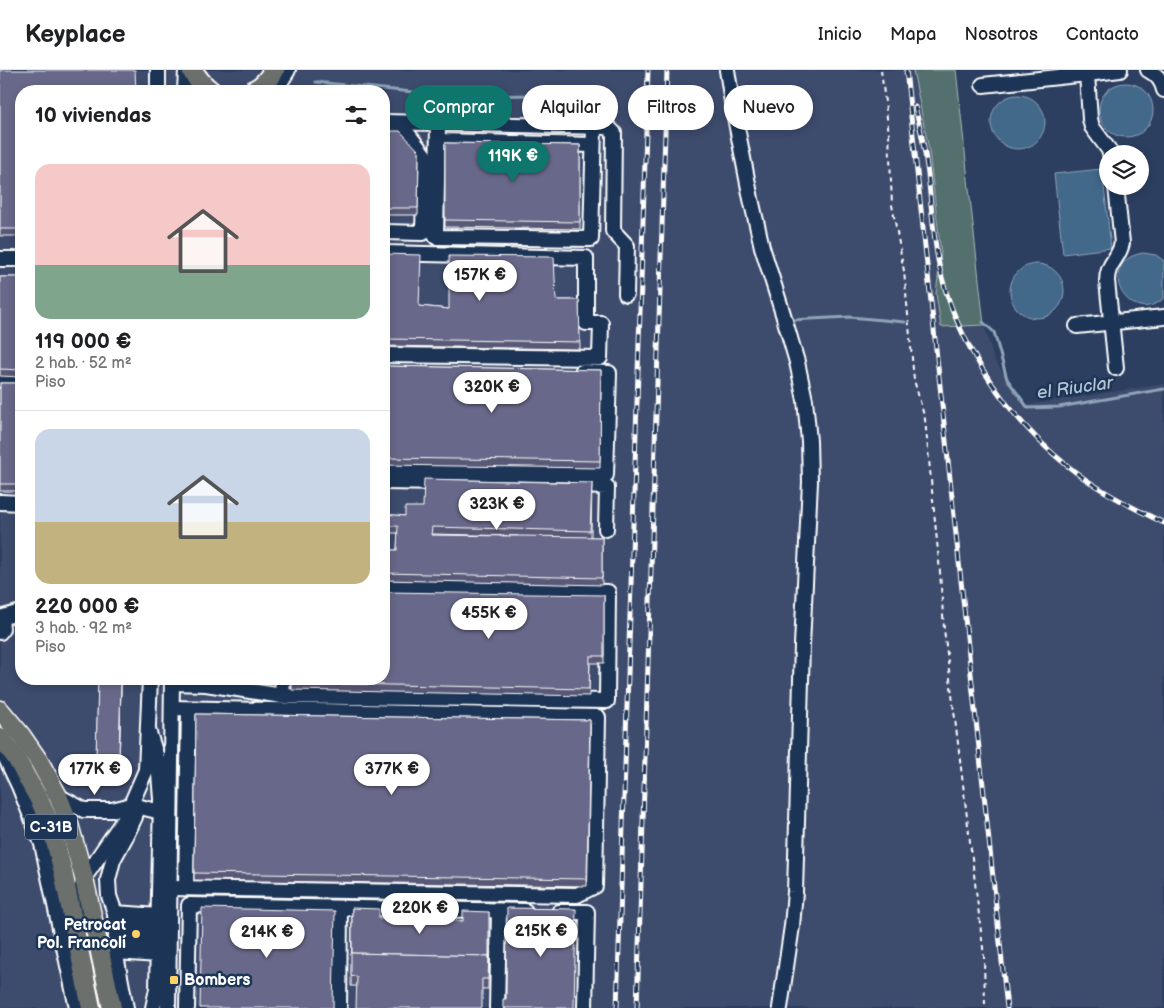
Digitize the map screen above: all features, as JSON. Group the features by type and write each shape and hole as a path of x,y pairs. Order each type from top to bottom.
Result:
{"highway":[{"path":"192,70 202,85"},
{"path":"262,85 274,70"}],"main road":[{"name":"C-31B","path":"0,710 39,761 58,796 69,824 84,878 112,1008"},
{"name":"C-31B","path":"0,737 28,778 40,800 52,830 63,872 91,1008"}],"street":[{"path":"158,70 158,85"},
{"path":"178,70 178,85"},
{"path":"185,85 186,70"},
{"path":"278,85 288,70"},
{"path":"727,70 762,247 784,314 797,362 805,400 809,441 810,482 802,645 795,892 780,1008"},
{"path":"983,84 1120,70"},
{"path":"1148,70 1157,77 1164,90"},
{"path":"1086,74 1092,127 1105,145"},
{"path":"390,122 405,123"},
{"path":"438,130 436,237 591,239 594,130"},
{"path":"610,130 614,133 614,232 627,246 626,294"},
{"path":"390,133 408,134 425,156 423,233 390,232"},
{"path":"438,141 593,145"},
{"path":"1116,368 1107,275 1121,250 1122,242 1117,195"},
{"path":"390,253 586,258 586,323 601,323 600,358 390,355"},
{"path":"0,259 15,260"},
{"path":"1077,326 1164,317"},
{"path":"390,471 606,475 609,373 570,372"},
{"path":"0,380 15,380"},
{"path":"0,387 15,387"},
{"path":"390,482 608,487 606,529"},
{"path":"0,493 15,493"},
{"path":"0,502 15,503"},
{"path":"212,685 282,696 607,701 608,592 390,587"},
{"path":"0,632 2,630 0,618 15,614"},
{"path":"74,929 84,878 125,818 146,770 150,685"},
{"path":"168,1008 161,931 170,888 172,685"},
{"path":"282,696 283,685"},
{"path":"170,888 577,895 595,886 598,727 598,717 172,708"},
{"path":"186,888 189,709"},
{"path":"148,730 158,762 161,800 161,931 158,989 153,1008"},
{"path":"0,745 42,844 77,1008"},
{"path":"58,796 84,810 112,810 132,805 161,812 167,816 170,837"},
{"path":"126,1008 117,961 108,880 113,860 135,817 132,805"},
{"path":"187,1008 189,905 587,912 585,1008"},
{"path":"339,1008 340,908"},
{"path":"497,1008 499,910"},
{"path":"115,932 161,931 189,911"},
{"path":"115,932 161,931"}],"path":[{"path":"881,70 889,134 892,205 904,271 914,380 925,419 944,629 984,956 985,1008"}],"shaded area":[{"path":"0,70 913,70 929,150 941,254 936,293 941,327 984,325 994,360 1027,405 1164,384 1164,1008 0,1008"},
{"path":"1126,83 1136,85 1145,91 1151,100 1153,110 1151,120 1145,129 1136,135 1126,137 1116,135 1107,129 1101,120 1099,110 1101,100 1107,91 1116,85"},
{"path":"1018,95 1028,97 1037,103 1043,112 1045,122 1043,132 1037,141 1028,147 1018,149 1008,147 999,141 993,132 991,122 993,112 999,103 1008,97"},
{"path":"1099,169 1099,195 1105,195 1111,248 1063,254 1054,174"},
{"path":"1143,253 1156,255 1164,261 1164,298 1151,306 1138,306 1128,300 1121,290 1118,279 1120,268 1128,259"},
{"path":"1037,264 1047,266 1056,272 1062,281 1064,291 1062,301 1056,310 1047,316 1037,318 1027,316 1018,310 1012,301 1010,291 1012,281 1018,272 1027,266"}],"green space":[{"path":"913,70 956,70 984,325 941,327 936,293 941,254 929,150"}],"building":[{"path":"0,70 135,70 136,85 15,85 15,229 0,229"},
{"path":"390,131 400,131 419,151 418,208 390,208"},
{"path":"445,143 580,145 580,222 445,220"},
{"path":"390,254 421,255 419,306 449,309 449,256 554,257 556,300 579,300 580,342 390,339"},
{"path":"0,277 15,277 15,370 0,369"},
{"path":"390,366 601,370 600,461 390,458"},
{"path":"0,383 15,383 15,484 0,484"},
{"path":"424,479 592,483 590,531 432,527 431,535 602,537 602,578 390,573 390,550 397,550 398,526 390,526 390,515 405,516 405,507 423,507"},
{"path":"390,592 604,595 604,656 590,656 589,689 390,685"},
{"path":"98,685 121,685 119,759 96,759"},
{"path":"196,714 590,720 587,879 194,873"},
{"path":"202,908 335,911 333,1008 200,1008"},
{"path":"352,908 379,909 379,919 407,920 463,921 463,911 489,912 489,956 352,953"},
{"path":"507,908 576,909 574,1008 503,1008 503,999 506,999"},
{"path":"351,953 489,956 488,979 482,979 482,1008 356,1008 357,977 351,976"}],"waterway":[{"name":"el Riuclar","path":"316,82 345,85"},
{"name":"el Riuclar","path":"390,90 451,96 522,95"},
{"name":"el Riuclar","path":"791,320 850,317 905,322"},
{"name":"el Riuclar","path":"983,322 994,332 1007,379 1028,408 1059,407 1164,389"}],"railway":[{"path":"617,1008 648,70"},
{"path":"637,1008 667,70"},
{"path":"906,70 1007,1008"},
{"path":"915,107 927,165 938,260 946,292 958,323 973,353 991,383 1012,410 1059,459 1104,491 1164,523"}],"place":[{"name":"Petrocat Pol. Francolí","path":"136,934"},
{"name":"Bombers","path":"174,980"}]}
